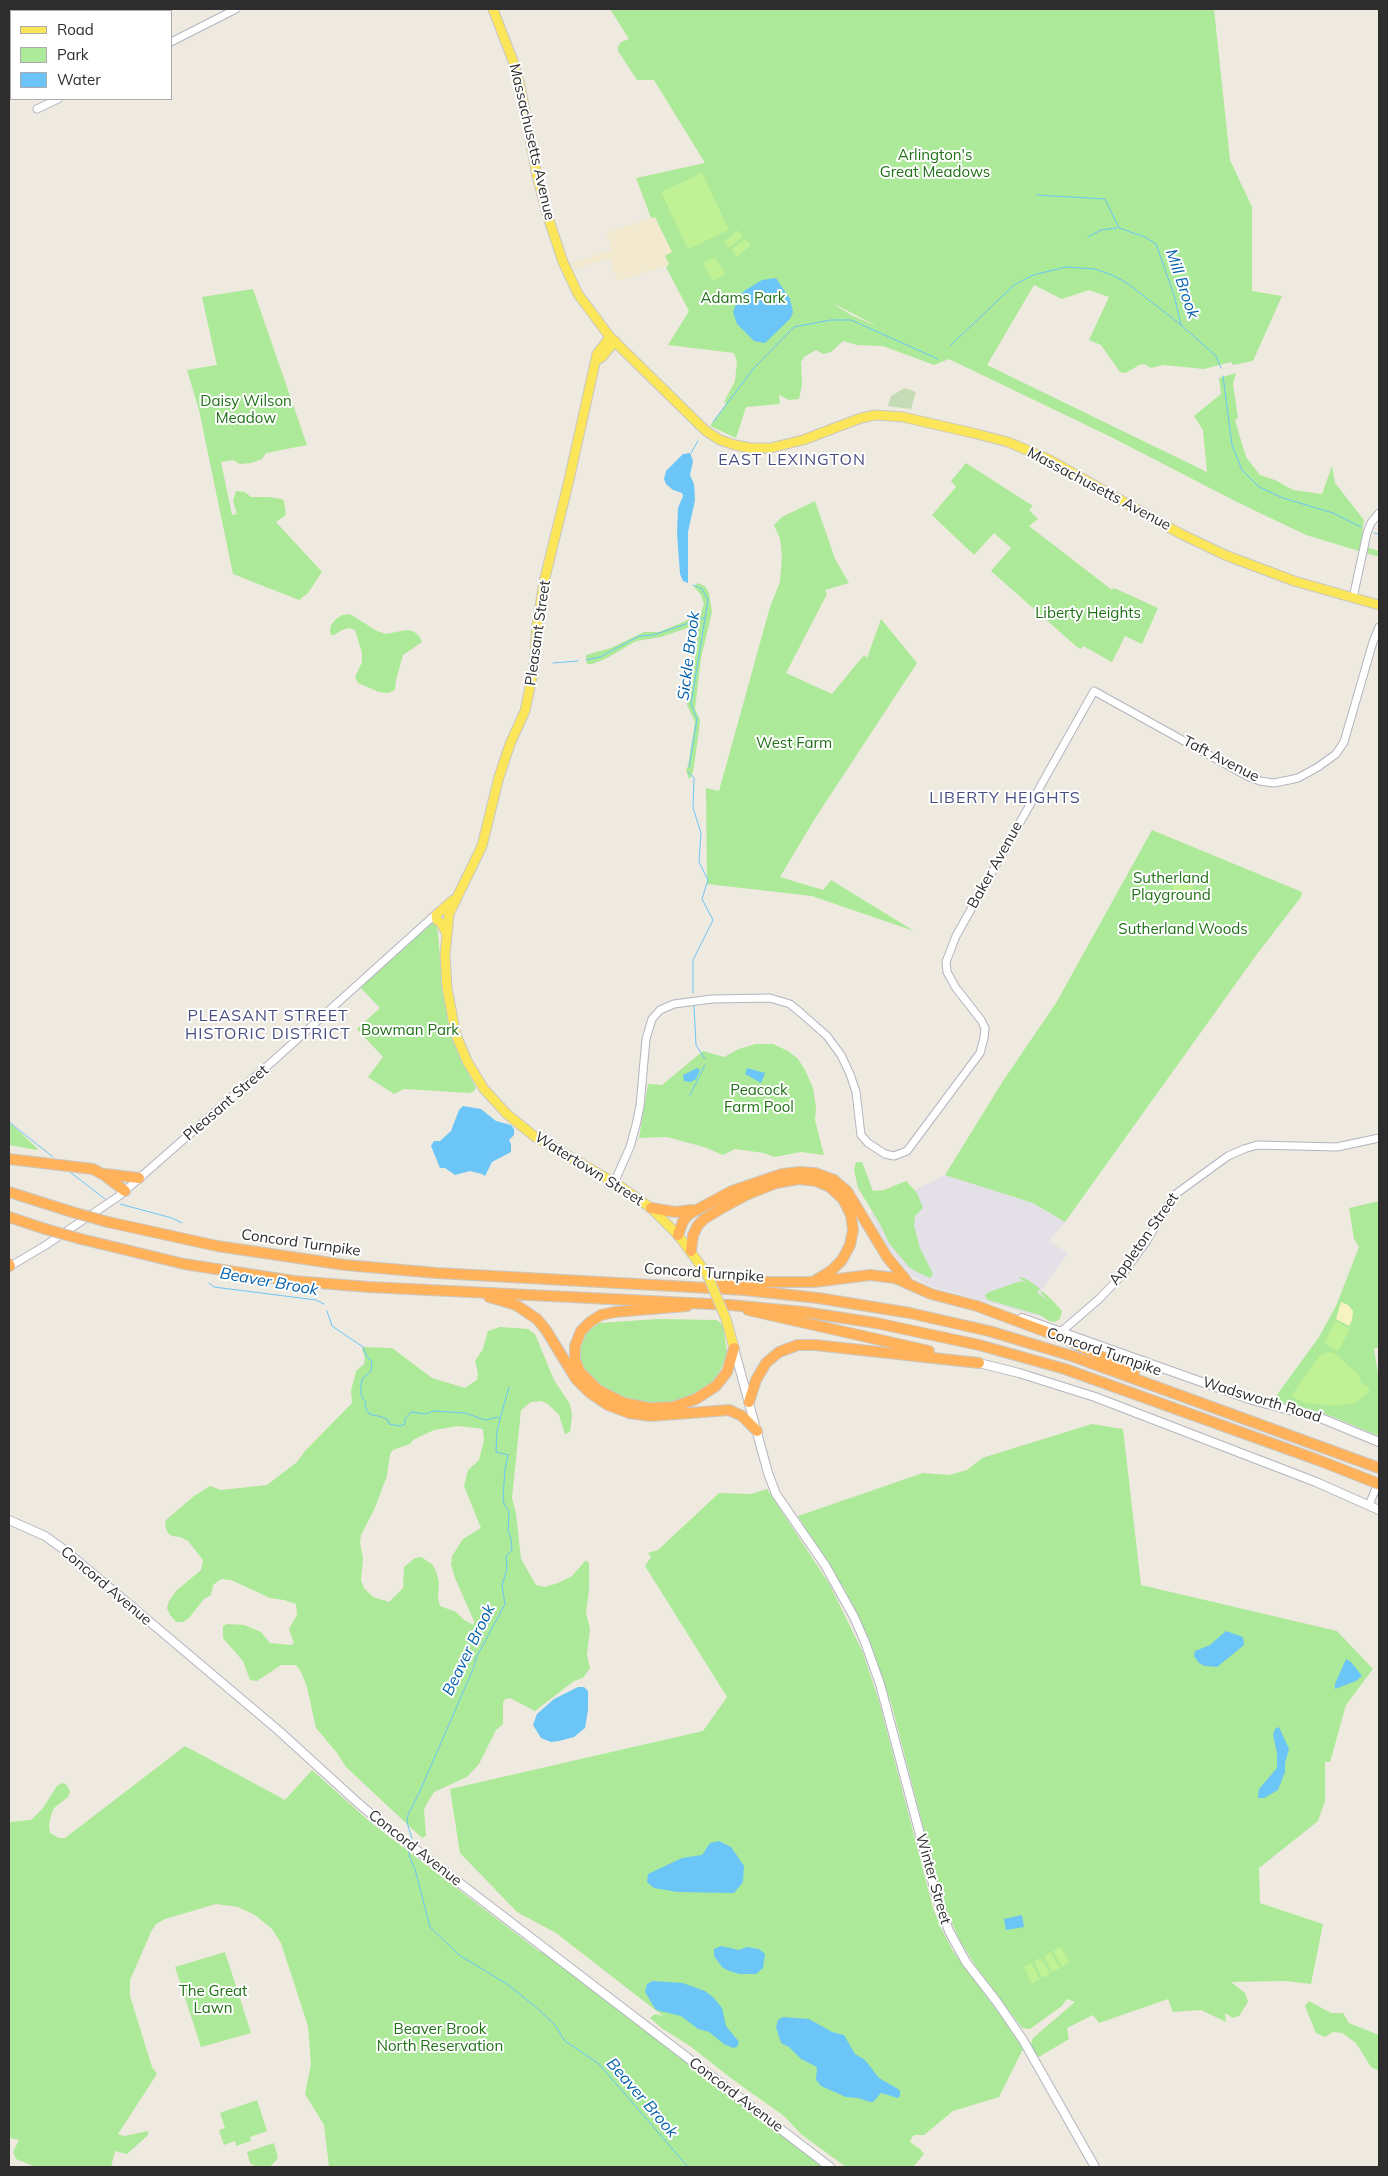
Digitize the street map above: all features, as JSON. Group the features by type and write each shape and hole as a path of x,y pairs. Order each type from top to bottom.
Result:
{"highway":[{"path":"9,1158 79,1166 100,1172 139,1178"},
{"path":"100,1172 125,1191"},
{"path":"678,1235 684,1219 696,1209 732,1191 777,1175 804,1172 822,1174 837,1182 847,1191 887,1257 908,1282"},
{"path":"691,1251 694,1233 698,1225 722,1208 746,1195 776,1183 799,1180 816,1181 832,1188 843,1199 851,1215 853,1233 850,1245 842,1260 831,1271 811,1282"},
{"name":"Concord Turnpike","path":"9,1192 108,1222 235,1249 345,1265 437,1273 681,1286 800,1296 937,1319 1018,1339 1159,1386 1378,1467"},
{"path":"651,1208 675,1212 696,1209"},
{"name":"Concord Turnpike","path":"9,1217 81,1240 184,1264 276,1279 341,1285 706,1303"},
{"path":"681,1286 713,1282 811,1282 873,1275 895,1278 936,1295 976,1306 1087,1349 1159,1386"},
{"path":"466,1291 510,1303 531,1314 546,1330 576,1379 589,1392 608,1405 629,1413 647,1416 729,1410 742,1416 756,1431"},
{"path":"734,1348 727,1372 716,1386 696,1399 673,1407 649,1408 621,1402 595,1387 579,1370 574,1355 576,1341 582,1329 595,1318 615,1312 671,1309 706,1303 730,1305 764,1315 979,1363"},
{"name":"Concord Turnpike","path":"730,1305 804,1312 876,1323 1011,1354 1126,1390 1376,1482"},
{"path":"749,1402 756,1380 765,1365 779,1352 798,1345 815,1345 979,1363"}],"main road":[{"name":"Massachusetts Avenue","path":"493,9 514,61 538,183 563,262 578,294 612,339 682,410 706,431 720,440 751,448 778,447 803,440 860,418 876,416 903,417 968,431 1008,442 1036,453 1179,533 1225,555 1294,581 1379,605"},
{"name":"Pleasant Street","path":"440,917 455,898 482,846 498,777 525,711 534,668 536,625 544,582 597,360 602,357 612,339"},
{"name":"Watertown Street","path":"440,917 446,932 447,988 456,1035 467,1062 484,1089 507,1114 534,1136 614,1183 651,1208 691,1251 707,1274 726,1319 756,1431 776,1494 825,1565"},
{"name":"Wadsworth Road","path":"976,1306 1062,1331 1252,1400 1323,1419 1379,1442"},
{"path":"979,1363 1019,1372 1096,1396 1316,1482 1379,1510"},
{"name":"Concord Avenue","path":"9,1520 45,1536 66,1551 278,1730 384,1825 830,2167"},
{"name":"Winter Street","path":"825,1565 854,1617 880,1684 936,1895 948,1931 966,1962 1024,2040 1095,2167"}],"street":[{"path":"172,41 236,9"},
{"path":"37,109 56,100"},
{"path":"1353,598 1367,532 1379,512"},
{"name":"Taft Avenue","path":"1094,691 1247,776 1260,781 1274,783 1289,780 1318,768 1336,754 1344,742 1379,627"},
{"name":"Baker Avenue","path":"614,1183 630,1147 636,1125 640,1106 646,1039 652,1019 660,1010 674,1004 712,999 770,998 790,1004 827,1036 841,1055 856,1092 861,1135 868,1143 885,1154 894,1156 907,1152 980,1053 984,1038 985,1028 981,1020 956,988 947,972 946,962 956,936 1094,691"},
{"name":"Pleasant Street","path":"9,1266 102,1209 125,1191 440,917"},
{"name":"Appleton Street","path":"1062,1331 1102,1296 1124,1272 1146,1242 1173,1196 1228,1156 1257,1145 1337,1147 1379,1138"},
{"path":"1369,1505 1376,1482"}],"shaded area":[{"path":"655,217 672,252 669,265 617,281 610,258 574,269 572,263 612,250 606,233"},
{"path":"945,1175 1033,1203 1065,1222 1049,1241 1068,1253 1040,1292 1056,1308 1045,1318 930,1286 911,1275 887,1246 870,1213"}],"green space":[{"name":"Arlington's Great Meadows","path":"610,9 1214,9 1230,160 1252,207 1252,291 1282,296 1253,361 1233,365 1231,362 1204,369 1163,365 1151,368 1144,364 1126,373 1120,372 1101,345 1089,340 1109,297 1089,290 1062,299 1034,285 987,365 1207,472 1203,430 1194,416 1221,394 1219,378 1236,373 1233,384 1238,418 1235,420 1246,457 1260,475 1275,480 1293,490 1322,494 1332,466 1335,483 1364,520 1361,542 1369,548 1379,551 1379,557 1306,535 1111,437 949,359 934,365 883,346 857,345 843,341 831,352 823,354 816,350 804,357 801,362 802,384 799,399 789,400 779,395 780,404 746,407 736,438 710,426 726,404 724,402 735,381 737,362 734,353 668,345 689,311 666,267 669,264 665,256 672,252 655,217 651,218 636,178 705,163 654,80 637,80 618,51 621,42 629,39","holes":["831,302 879,327 851,315"]},
{"path":"702,173 729,230 688,249 661,192"},
{"path":"738,230 743,237 729,248 724,242"},
{"path":"745,239 751,245 737,257 731,250"},
{"path":"715,257 725,274 713,281 703,263"},
{"name":"Daisy Wilson Meadow","path":"253,289 307,445 266,453 262,459 251,463 240,464 233,460 221,462 232,515 237,514 233,501 236,491 245,492 251,497 269,497 284,501 286,515 276,522 322,572 308,593 299,600 233,574 199,410 187,370 217,365 202,297"},
{"path":"905,388 916,392 911,409 888,406 891,396"},
{"name":"Liberty Heights","path":"966,463 1033,506 1029,510 1038,519 1029,526 1112,590 1114,588 1158,608 1142,644 1125,636 1112,662 1083,646 1081,649 1077,647 991,571 1011,548 994,533 974,555 932,515 956,487 951,481"},
{"name":"West Farm","path":"815,501 835,559 849,583 825,590 827,594 786,673 832,694 864,655 867,658 881,619 917,663 814,820 780,877 823,890 831,880 914,931 812,896 707,884 706,788 719,791 770,607 780,582 782,556 780,539 774,525 782,517"},
{"path":"697,583 705,586 709,593 712,612 701,658 695,709 700,720 694,766 692,776 689,779 686,770 695,722 687,705 697,646 697,628 693,626 661,637 636,641 607,658 592,664 587,664 586,655 611,648 644,632 659,632 700,615 704,604 701,595 694,587"},
{"path":"350,614 377,631 386,634 406,630 413,631 419,636 422,642 403,655 395,690 388,693 379,692 358,683 355,677 362,662 362,653 355,630 349,628 334,635 331,635 330,631 331,625 336,619 342,615"},
{"name":"Sutherland Woods","path":"1152,830 1302,892 1301,897 1257,954 1065,1222 1033,1203 945,1175 1003,1081 1056,1003"},
{"path":"1178,879 1190,881 1194,885 1188,902 1172,895 1173,884"},
{"name":"Bowman Park","path":"431,922 437,924 444,998 450,1028 460,1057 476,1088 470,1093 404,1089 394,1094 368,1077 383,1057 357,1029 380,1008 360,987"},
{"name":"Peacock Farm Pool","path":"756,1044 773,1044 788,1051 798,1059 805,1070 813,1088 816,1108 815,1120 824,1155 801,1152 774,1157 764,1153 735,1149 723,1155 704,1147 667,1137 639,1138 648,1084 662,1085 703,1051 724,1057 739,1049"},
{"path":"9,1122 38,1149 9,1145"},
{"path":"856,1162 862,1162 873,1191 884,1190 906,1181 917,1193 923,1208 915,1216 914,1225 920,1248 933,1274 930,1278 909,1267 889,1243 858,1188 854,1170"},
{"path":"1379,1201 1379,1347 1374,1349 1379,1380 1379,1436 1326,1414 1274,1399 1319,1337 1336,1306 1359,1247 1354,1239 1349,1208"},
{"path":"1018,1277 1034,1284 1040,1289 1037,1292 1049,1302 1040,1292 1042,1291 1052,1300 1062,1311 1060,1319 1055,1322 1049,1321 1040,1315 986,1298 985,1295 989,1292 1021,1281 1027,1283"},
{"path":"658,1319 717,1320 723,1325 727,1353 717,1377 709,1386 676,1403 655,1406 632,1402 600,1386 586,1373 581,1363 579,1351 585,1334 599,1323"},
{"path":"1336,1321 1350,1329 1338,1351 1324,1343"},
{"path":"500,1327 528,1329 535,1334 554,1380 570,1404 572,1415 570,1432 565,1434 559,1415 548,1404 541,1401 531,1402 521,1410 512,1498 516,1513 521,1559 536,1585 545,1587 558,1583 572,1576 586,1560 589,1563 589,1591 586,1613 590,1629 587,1655 590,1668 583,1678 574,1681 535,1711 510,1698 505,1699 503,1703 503,1724 496,1730 479,1764 467,1777 434,1792 429,1800 424,1809 426,1836 422,1838 346,1767 316,1728 307,1687 296,1665 281,1665 257,1681 250,1680 243,1661 223,1638 223,1626 227,1624 244,1625 261,1632 270,1643 291,1645 294,1643 289,1629 297,1615 296,1604 270,1598 231,1580 221,1579 213,1585 211,1595 204,1599 189,1618 183,1622 176,1622 170,1615 167,1608 169,1601 176,1591 201,1570 203,1560 188,1541 172,1536 168,1533 165,1526 166,1520 194,1496 210,1486 221,1490 267,1485 297,1462 305,1451 352,1403 351,1391 356,1371 364,1364 363,1347 392,1348 432,1378 465,1388 477,1380 478,1373 475,1361 483,1349 488,1331","holes":["458,1426 483,1429 484,1440 479,1460 468,1470 464,1486 481,1528 463,1539 452,1556 451,1564 474,1625 464,1620 456,1612 440,1606 438,1599 439,1582 436,1571 432,1564 421,1557 415,1558 404,1567 403,1588 389,1602 373,1597 364,1588 361,1580 363,1558 360,1543 361,1535 374,1510 387,1476 390,1454 393,1450 410,1444 413,1440 434,1430"]},
{"path":"1328,1352 1334,1353 1358,1374 1361,1382 1370,1389 1368,1393 1354,1403 1335,1406 1305,1403 1291,1396 1320,1355"},
{"path":"1092,1424 1123,1429 1141,1585 1337,1631 1373,1669 1346,1705 1330,1762 1325,1762 1325,1801 1318,1821 1259,1868 1260,1903 1323,1924 1311,1984 1285,1981 1231,1982 1245,1993 1248,2002 1239,2016 1233,2018 1225,2013 1226,2022 1201,2010 1173,2012 1168,1999 1099,2023 1093,2015 1067,2028 1069,2039 1037,2058 1030,2045 1033,2038 1075,2002 1067,1999 1062,2006 1030,2029 1022,2028 975,1965 960,1941 942,1900 892,1706 873,1650 845,1590 798,1516 923,1473 949,1475 967,1470 982,1458"},
{"path":"767,1489 830,1585 863,1653 879,1701 933,1908 941,1928 953,1951 1023,2049 999,2097 953,2111 924,2135 912,2137 910,2142 924,2154 913,2167 846,2167 801,2134 784,2116 690,2046 663,2029 650,2018 655,2014 663,2016 556,1933 517,1912 460,1853 450,1789 703,1731 727,1697 645,1566 651,1557 648,1553 658,1550 719,1493 751,1494"},
{"name":"Beaver Brook North Reservation","path":"185,1746 285,1800 312,1770 369,1821 823,2167 329,2167 324,2125 305,2094 311,2064 308,2026 281,1943 272,1929 255,1915 238,1907 216,1904 165,1919 156,1924 130,1980 130,1996 152,2067 157,2074 118,2134 124,2136 148,2131 148,2135 127,2154 115,2151 111,2167 36,2167 16,2159 13,2152 19,2140 9,2139 9,1822 31,1820 43,1808 57,1786 62,1783 66,1784 70,1791 68,1797 54,1808 49,1825 50,1833 59,1838 65,1838"},
{"path":"1061,1947 1069,1963 1062,1967 1053,1951"},
{"name":"The Great Lawn","path":"225,1952 251,2033 201,2047 175,1967"},
{"path":"1051,1952 1060,1968 1052,1972 1044,1956"},
{"path":"1041,1958 1050,1974 1042,1978 1034,1961"},
{"path":"1031,1963 1040,1979 1032,1983 1024,1967"},
{"path":"1309,2001 1331,2013 1343,2013 1349,2023 1379,2035 1379,2071 1371,2067 1356,2043 1342,2033 1333,2032 1325,2037 1316,2033 1305,2006"},
{"path":"257,2100 267,2131 250,2137 251,2141 236,2146 235,2141 224,2145 219,2130 225,2128 220,2113"},
{"path":"274,2143 278,2158 274,2163 269,2167 256,2167 250,2163 247,2152"}],"sand":[{"path":"1341,1302 1348,1305 1353,1311 1349,1326 1336,1319"}],"water":[{"path":"776,278 790,299 793,312 790,319 765,343 754,341 737,324 733,312 738,299 744,291 762,280"},
{"path":"690,453 693,461 690,475 694,484 695,500 688,532 688,583 683,581 680,574 677,534 678,508 683,496 682,493 673,490 666,484 664,479 666,471 683,454"},
{"path":"697,1068 700,1070 696,1079 691,1082 684,1081 683,1075"},
{"path":"747,1068 765,1073 761,1083 745,1074"},
{"path":"463,1106 481,1109 496,1121 511,1125 514,1129 514,1135 509,1140 511,1152 492,1162 485,1176 470,1171 455,1175 445,1168 440,1168 431,1146 434,1141 440,1141 451,1131 459,1110"},
{"path":"1226,1631 1243,1637 1244,1645 1217,1667 1205,1666 1199,1663 1194,1656 1195,1651 1210,1645"},
{"path":"1346,1659 1351,1662 1362,1676 1356,1681 1335,1689 1335,1684"},
{"path":"578,1687 584,1687 588,1691 588,1710 585,1728 574,1737 559,1741 551,1742 541,1738 533,1725 537,1714 554,1699"},
{"path":"1279,1727 1289,1749 1285,1763 1285,1772 1278,1790 1264,1798 1258,1798 1259,1789 1277,1768 1277,1753 1273,1735 1275,1729"},
{"path":"719,1841 731,1847 744,1866 743,1882 734,1893 678,1892 654,1888 647,1882 648,1874 682,1858 702,1855 710,1843"},
{"path":"1022,1915 1024,1927 1006,1930 1004,1919"},
{"path":"721,1946 739,1950 747,1947 759,1949 765,1954 763,1968 756,1974 739,1974 727,1970 722,1967 714,1956 714,1949"},
{"path":"653,1981 683,1983 705,1991 713,1997 722,2008 726,2026 739,2042 737,2047 733,2048 724,2044 709,2032 698,2029 681,2016 656,2010 645,1992 647,1984"},
{"path":"783,2017 809,2019 832,2032 844,2035 855,2054 865,2060 879,2078 898,2089 900,2096 898,2098 881,2093 873,2102 870,2102 846,2097 821,2086 816,2080 817,2068 801,2059 789,2047 781,2043 776,2027 778,2020"}],"waterway":[{"name":"Mill Brook","path":"1037,195 1105,199 1119,228 1145,237 1156,244 1174,295 1181,325 1216,356 1221,368"},
{"path":"1088,237 1101,230 1117,228"},
{"name":"Sickle Brook","path":"950,346 1014,285 1033,275 1066,267 1095,269 1112,275 1127,283 1181,325"},
{"name":"Sickle Brook","path":"713,422 754,368 794,327 831,320 851,320 938,359"},
{"path":"1223,376 1232,445 1242,470 1259,487 1283,498 1333,513 1361,527"},
{"name":"Sickle Brook","path":"691,453 698,441"},
{"name":"Mill Brook","path":"1374,533 1379,534"},
{"name":"Sickle Brook","path":"689,767 697,719 691,704 708,600 702,589 693,585"},
{"path":"586,660 600,657 639,636 653,635 704,618"},
{"path":"553,663 578,661"},
{"name":"Sickle Brook","path":"688,772 694,778 693,808 701,833 699,862 708,880 702,899 713,920 693,960 693,993"},
{"name":"Sickle Brook","path":"694,1006 696,1045 705,1059"},
{"name":"Sickle Brook","path":"690,1095 705,1065"},
{"name":"Beaver Brook","path":"9,1122 53,1157"},
{"name":"Beaver Brook","path":"70,1172 105,1199"},
{"name":"Beaver Brook","path":"120,1204 172,1218 182,1223"},
{"name":"Beaver Brook","path":"209,1283 214,1287 316,1300 324,1304"},
{"name":"Beaver Brook","path":"327,1311 332,1326 363,1347 367,1357 372,1361 371,1371 362,1379 361,1387 361,1395 366,1403 365,1406 369,1414 382,1417 388,1420 389,1424 400,1426 405,1424 405,1419 411,1412 426,1414 433,1411 465,1413 485,1420 498,1417 500,1420 497,1431 496,1452 508,1455 503,1497 504,1504 509,1511 508,1531 512,1550 506,1556 507,1568 502,1586 505,1604 476,1658 474,1667 408,1815 407,1822 412,1839"},
{"path":"500,1419 509,1387"},
{"name":"Beaver Brook","path":"409,1851 430,1927 459,1955 507,1984 537,2008 555,2025 565,2041 599,2064 688,2167"}],"district":[{"name":"EAST LEXINGTON","path":"792,460"},
{"name":"LIBERTY HEIGHTS","path":"1005,798"},
{"name":"PLEASANT STREET HISTORIC DISTRICT","path":"268,1025"}],"park label":[{"name":"Adams Park","path":"743,298"},
{"name":"Sutherland Playground","path":"1171,886"}]}
